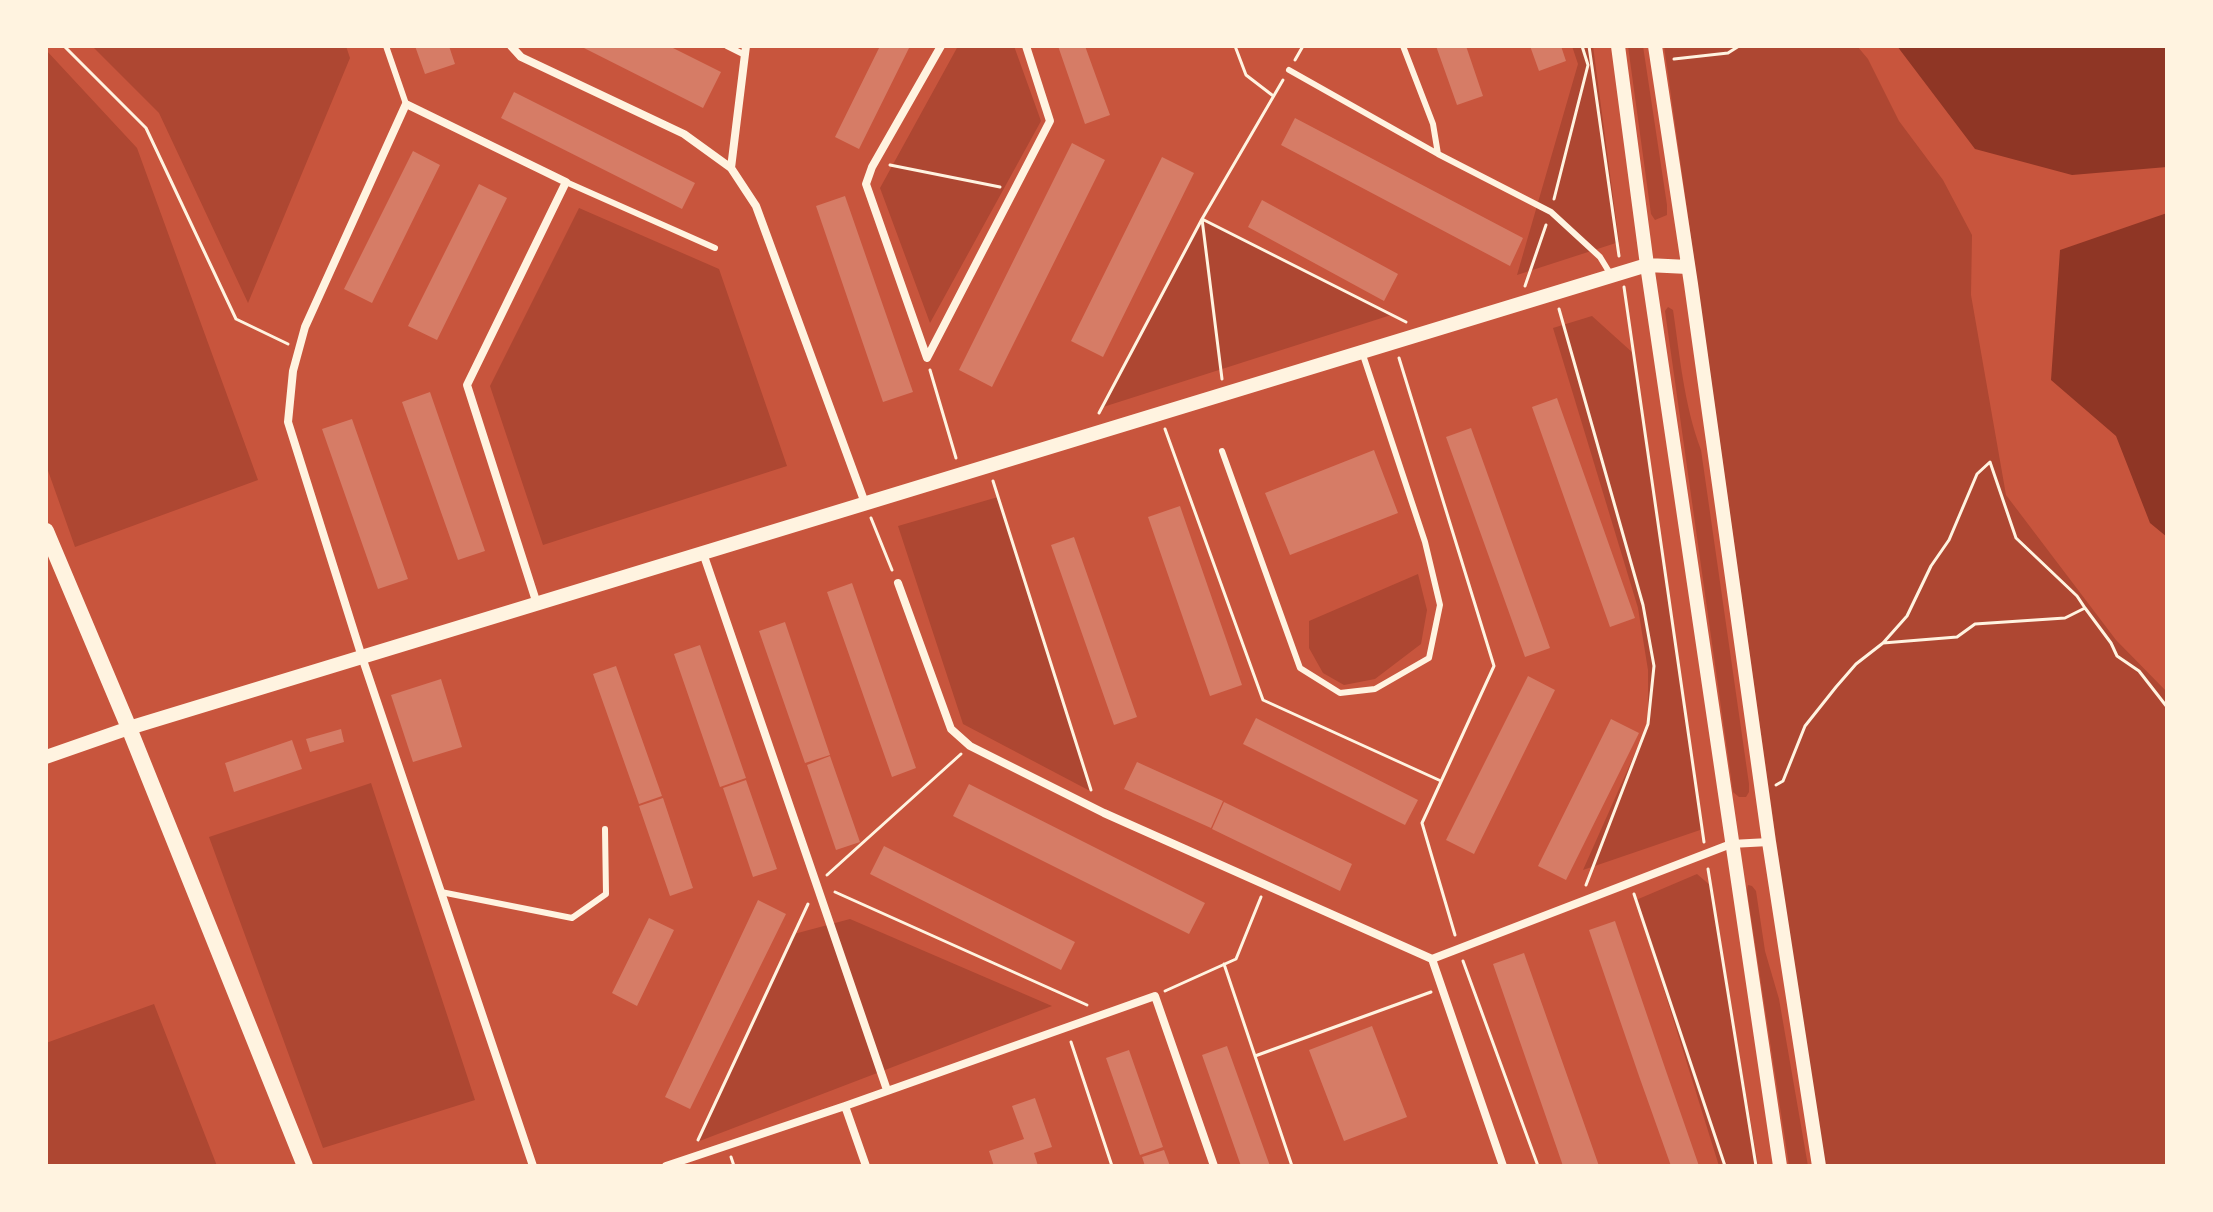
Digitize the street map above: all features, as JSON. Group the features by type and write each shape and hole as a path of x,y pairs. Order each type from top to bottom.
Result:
{"main road":[{"path":"46,531 129,728 305,1166"}],"street":[{"path":"511,46 521,57 684,134 731,168 756,206 865,503"},
{"path":"927,358 866,184 875,162 941,46"},
{"path":"927,358 1050,121 1026,46"},
{"path":"1618,46 1647,265 1780,1166"},
{"path":"731,168 745,50"},
{"path":"1656,54 1769,842 1819,1166"},
{"path":"533,1166 362,657 288,422 293,371 305,327 406,104 566,182 467,385 537,604"},
{"path":"46,757 129,728 1647,265 1688,267"},
{"path":"703,553 887,1090"},
{"path":"898,583 951,729 970,746 1104,813 1432,959 1731,844 1769,842"},
{"path":"1432,959 1503,1166"},
{"path":"666,1166 1155,996 1214,1166"},
{"path":"845,1106 866,1166"}],"lane":[{"path":"386,46 406,104"},
{"path":"727,46 745,50"},
{"path":"1403,46 1433,124 1438,154"},
{"path":"1289,70 1438,154 1551,212 1617,275"},
{"path":"566,182 715,248"},
{"path":"1222,451 1300,668 1340,693 1375,689 1429,658 1440,605 1425,542 1362,352"},
{"path":"441,892 572,918 606,894 605,829"}],"path":[{"path":"64,46 146,128 236,319 299,349"},
{"path":"1235,46 1246,75 1274,97"},
{"path":"1095,434 1100,408 1202,219 1303,46"},
{"path":"1518,305 1551,212 1588,65 1582,46"},
{"path":"1589,46 1617,275 1756,1166"},
{"path":"1656,54 1728,53 1739,46"},
{"path":"875,162 1014,189"},
{"path":"1202,219 1427,332"},
{"path":"1202,219 1224,394"},
{"path":"1555,294 1643,605 1654,666 1648,724 1580,902"},
{"path":"1395,342 1494,666 1422,823 1459,948 1538,1166"},
{"path":"927,358 961,474"},
{"path":"1159,414 1263,700 1441,781"},
{"path":"1763,793 1783,781 1805,726 1836,687 1907,616 1931,566 1949,540 1977,474 1990,462 2016,538 2077,596 2117,656 2139,671 2167,707"},
{"path":"988,466 1092,792 1104,813"},
{"path":"865,503 898,583"},
{"path":"1883,643 1957,637 1975,624 2065,618 2085,608"},
{"path":"690,1158 817,884 970,746"},
{"path":"1630,883 1725,1166"},
{"path":"817,884 1105,1013"},
{"path":"1155,996 1236,959 1265,885"},
{"path":"1224,964 1292,1166"},
{"path":"1255,1056 1442,988"},
{"path":"1066,1027 1112,1166"}],"shaded area":[{"path":"92,46 346,46 350,58 248,303 159,113"},
{"path":"958,46 1014,46 1041,121 930,323 880,188"},
{"path":"1572,46 1593,46 1619,242 1517,275 1578,64"},
{"path":"1628,46 1643,46 1667,205 1667,215 1655,220 1651,214"},
{"path":"1664,46 1857,46 1868,59 1899,121 1943,180 1972,235 1971,295 2006,495 2116,640 2167,692 2167,1166 1822,1166"},
{"path":"1897,46 2167,46 2167,167 2072,175 1975,149"},
{"path":"46,50 137,148 258,480 75,547 46,465"},
{"path":"579,208 719,269 787,466 543,545 490,386"},
{"path":"2167,213 2167,537 2150,523 2116,436 2051,380 2060,250"},
{"path":"1202,219 1391,315 1100,408"},
{"path":"1668,307 1673,310 1687,398 1701,450 1749,784 1746,797 1739,797 1733,792 1665,311"},
{"path":"1592,316 1633,353 1703,829 1583,870 1648,724 1648,670 1638,608 1553,328"},
{"path":"998,497 1092,792 963,724 898,526"},
{"path":"1418,574 1427,610 1421,644 1375,679 1344,685 1323,673 1309,648 1309,621"},
{"path":"371,783 475,1100 323,1148 209,837"},
{"path":"1697,874 1711,886 1758,1166 1719,1166 1636,900"},
{"path":"1748,885 1756,891 1765,951 1779,999 1808,1166 1789,1166"},
{"path":"850,919 1052,1006 697,1142 794,934"},
{"path":"154,1004 217,1166 46,1166 46,1043"}],"building":[{"path":"415,46 449,46 455,64 425,74"},
{"path":"580,46 669,46 721,72 703,108"},
{"path":"880,46 910,46 859,149 835,137"},
{"path":"1058,46 1085,46 1110,115 1085,124"},
{"path":"1436,46 1466,46 1483,96 1457,105"},
{"path":"1530,46 1561,46 1566,61 1539,71"},
{"path":"514,92 695,183 682,209 501,118"},
{"path":"1295,118 1523,238 1510,266 1281,145"},
{"path":"1072,143 1105,160 992,387 959,370"},
{"path":"413,151 440,165 372,303 344,289"},
{"path":"1162,157 1194,173 1103,357 1071,341"},
{"path":"479,184 507,198 437,340 408,326"},
{"path":"845,196 913,392 883,402 816,206"},
{"path":"1262,200 1398,274 1384,301 1248,227"},
{"path":"430,392 485,551 458,560 402,402"},
{"path":"1557,398 1635,618 1610,627 1532,407"},
{"path":"352,419 408,579 378,589 322,429"},
{"path":"1471,428 1550,648 1525,657 1446,437"},
{"path":"1374,450 1398,513 1290,555 1265,493"},
{"path":"1180,506 1242,685 1210,696 1148,517"},
{"path":"1074,537 1137,717 1114,725 1051,545"},
{"path":"852,583 916,768 892,777 827,592"},
{"path":"785,622 830,755 805,763 759,631"},
{"path":"700,645 746,778 720,787 674,654"},
{"path":"616,666 662,796 639,804 593,674"},
{"path":"1528,676 1555,690 1474,854 1446,840"},
{"path":"441,679 462,747 413,762 391,695"},
{"path":"1256,718 1418,800 1405,825 1243,744"},
{"path":"1611,719 1639,733 1566,880 1538,866"},
{"path":"341,729 344,742 310,752 306,739"},
{"path":"292,740 302,769 234,792 225,763"},
{"path":"830,756 860,842 836,850 807,765"},
{"path":"1137,762 1223,801 1211,828 1124,789"},
{"path":"746,780 777,869 753,877 723,788"},
{"path":"969,784 1205,903 1189,934 953,816"},
{"path":"663,798 693,888 670,896 639,806"},
{"path":"1224,802 1352,864 1340,891 1212,829"},
{"path":"884,846 1075,942 1061,970 870,874"},
{"path":"758,900 786,914 690,1109 665,1097"},
{"path":"649,918 674,930 637,1006 612,993"},
{"path":"1615,921 1699,1166 1671,1166 1639,1076 1589,930"},
{"path":"1524,953 1599,1166 1563,1166 1493,964"},
{"path":"1372,1026 1407,1117 1344,1141 1309,1050"},
{"path":"1227,1046 1270,1166 1241,1166 1202,1055"},
{"path":"1129,1050 1163,1147 1140,1155 1106,1058"},
{"path":"1035,1098 1052,1147 1034,1153 1038,1166 994,1166 989,1151 1024,1139 1012,1106"},
{"path":"1164,1150 1170,1166 1145,1166 1142,1157"}]}
